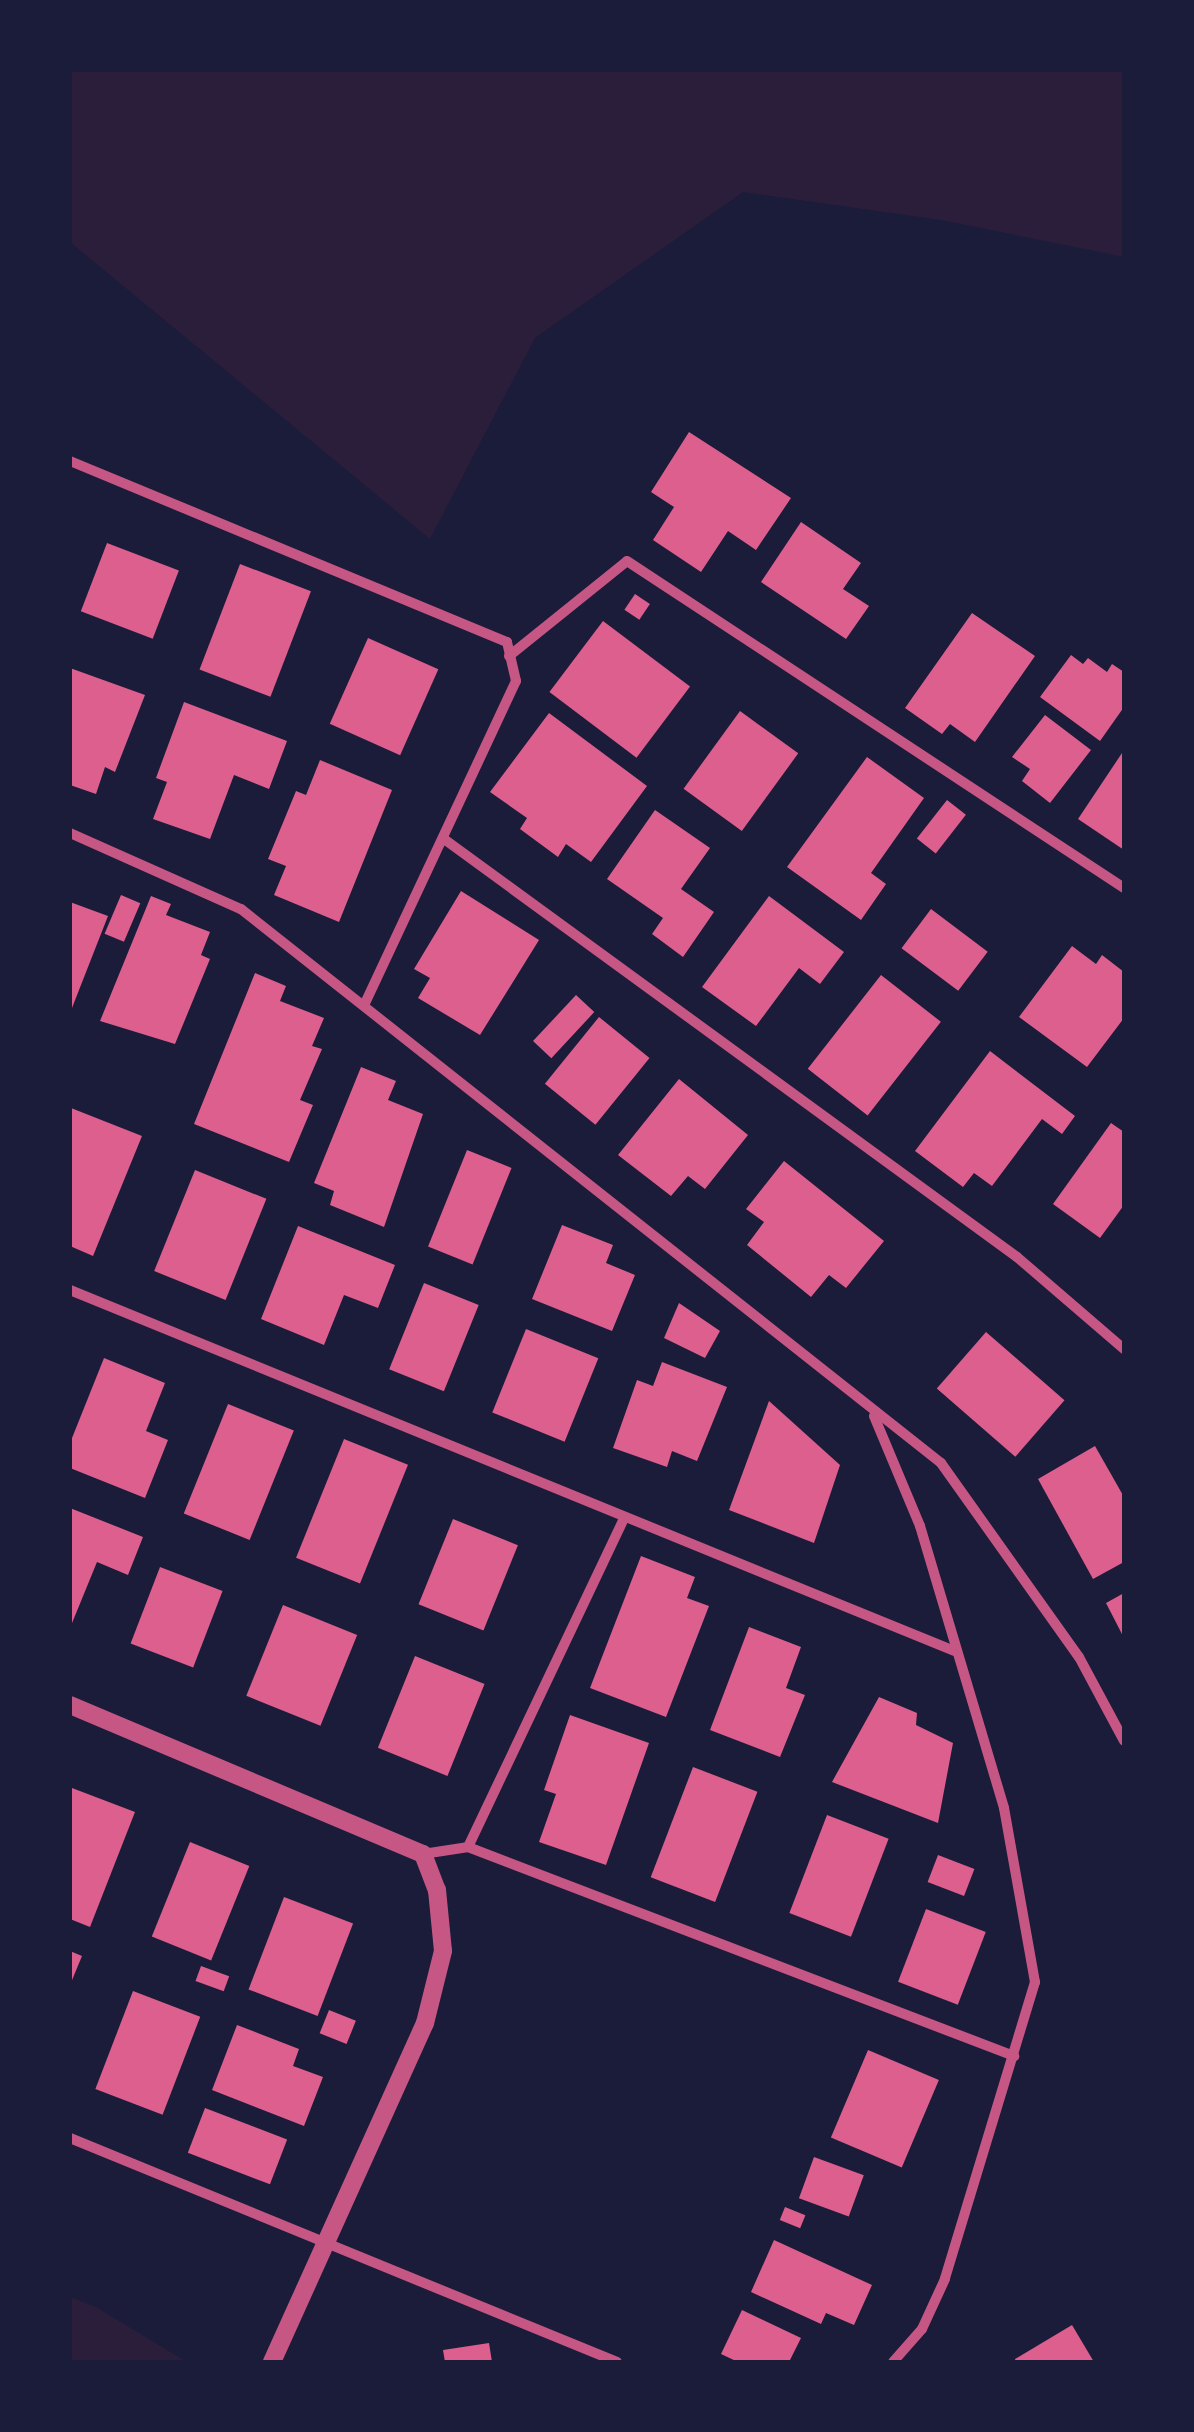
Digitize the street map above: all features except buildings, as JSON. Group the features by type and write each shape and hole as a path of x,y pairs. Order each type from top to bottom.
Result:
{"street":[{"path":"70,461 506,642 516,681 364,1005"},
{"path":"509,656 627,560 1124,888"},
{"path":"70,832 241,909 952,1477 1079,1657 1124,1741"},
{"path":"444,839 1016,1257 1124,1349"},
{"path":"70,1290 623,1521 954,1651"},
{"path":"874,1415 920,1526 954,1651 1004,1808 1035,1982 945,2279 922,2328 893,2362"},
{"path":"468,1847 623,1521"},
{"path":"70,1705 423,1854 468,1847 1014,2056"},
{"path":"272,2362 330,2242 425,2023 438,1969 437,1890 423,1854"},
{"path":"70,2138 618,2362"}],"shaded area":[{"path":"70,70 1124,70 1124,257 941,220 743,192 535,338 430,539 70,242"},
{"path":"70,2297 96,2307 187,2362 70,2362"}]}
